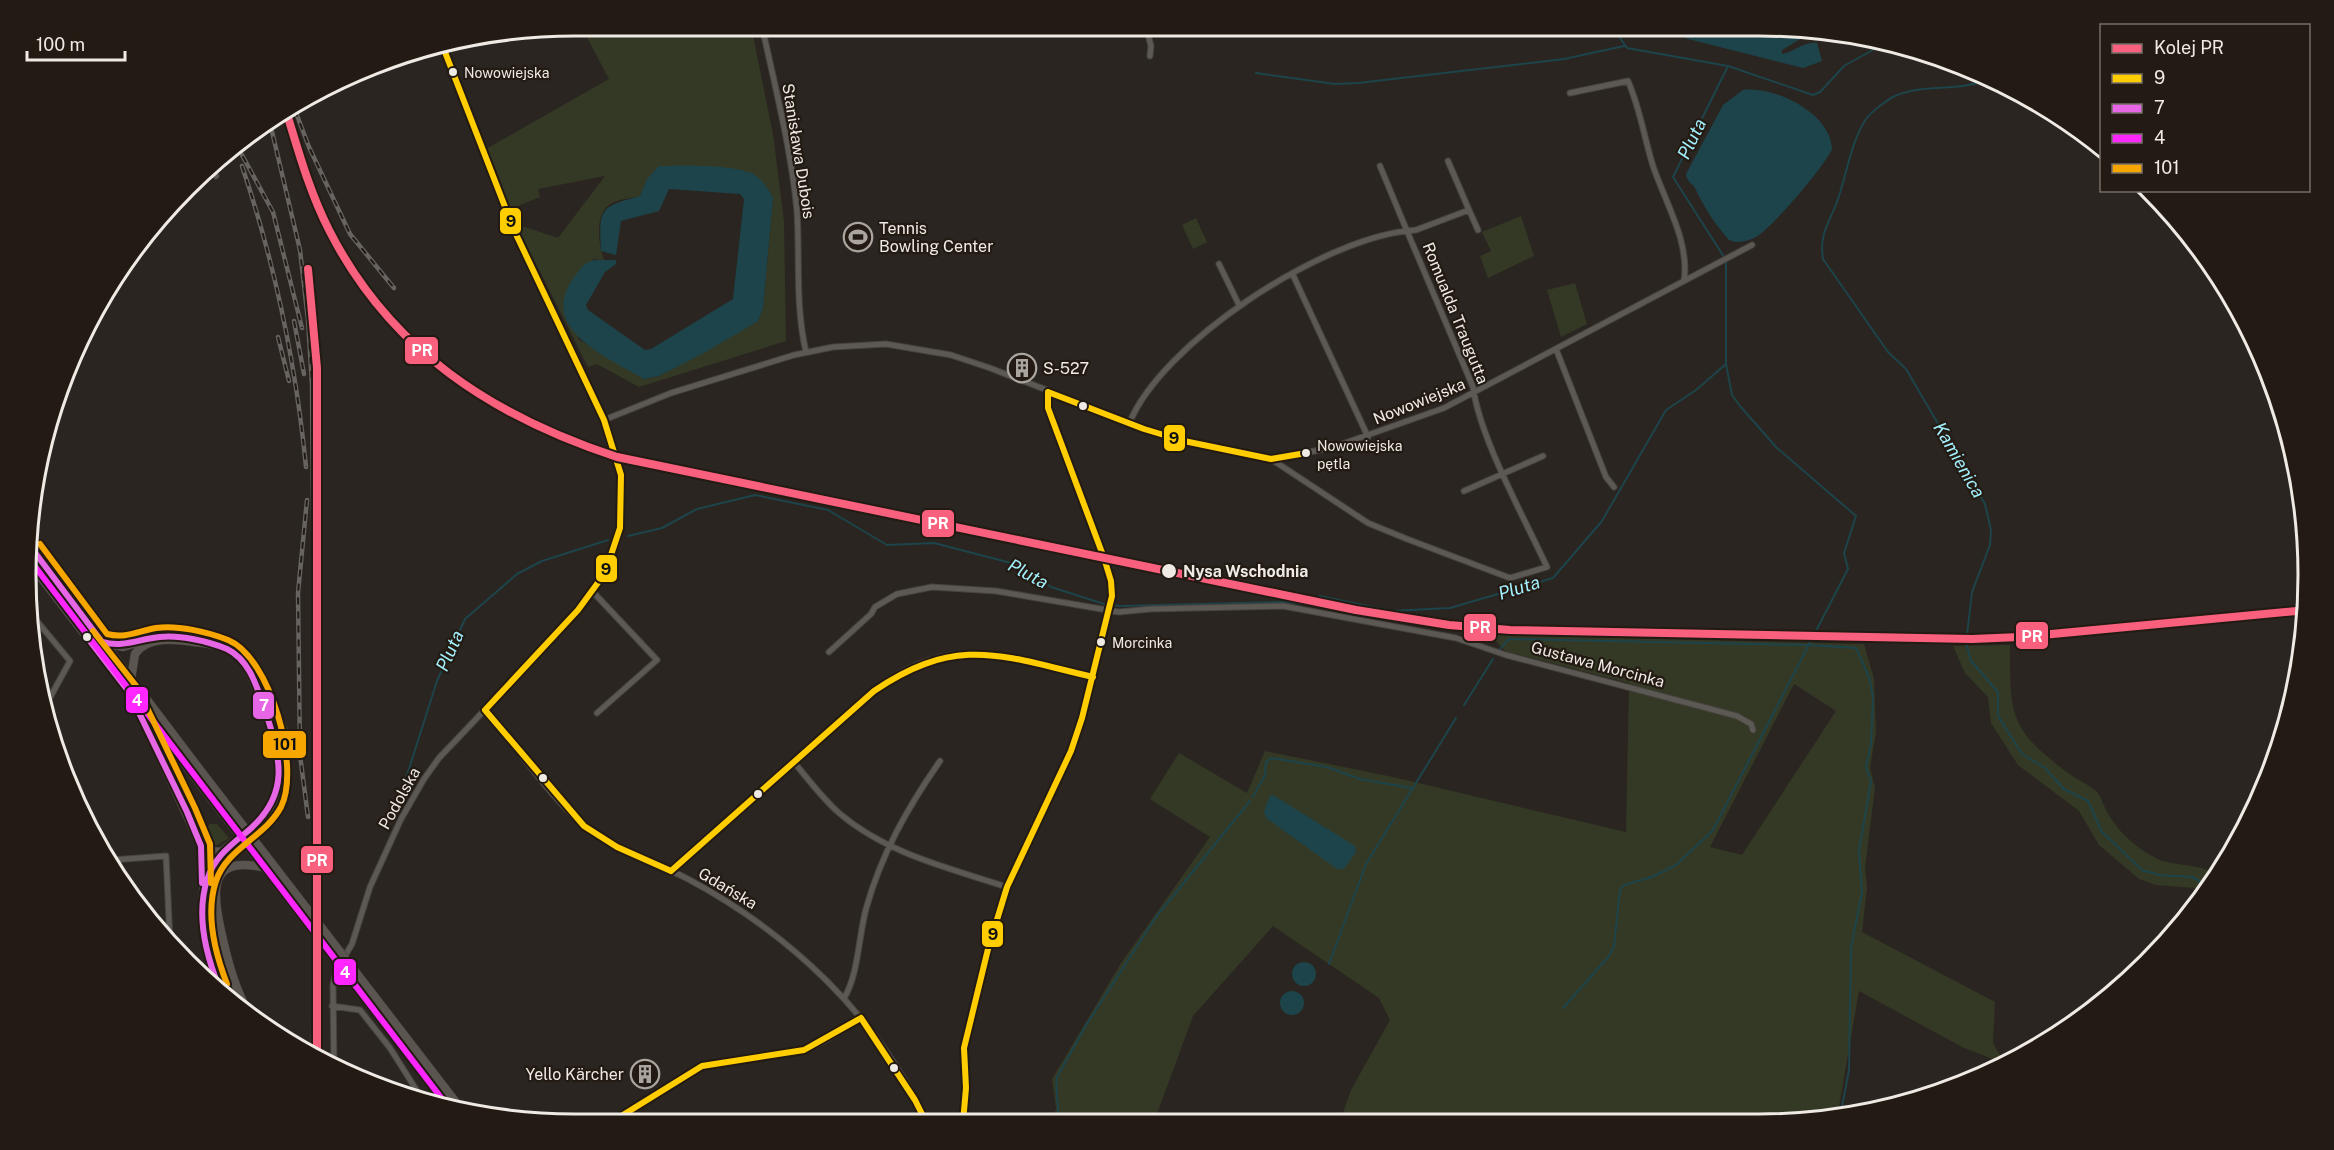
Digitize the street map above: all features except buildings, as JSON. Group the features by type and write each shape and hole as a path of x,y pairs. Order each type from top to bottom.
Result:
{"main road":[{"path":"37,554 131,679 265,868 449,1099"},
{"path":"36,571 129,692 191,764 449,1099"},
{"path":"102,642 123,647 159,637 174,636 185,640"},
{"path":"131,679 133,661 139,648 159,640 185,640 221,646 242,660 252,677 277,753 279,782 273,801 263,818 223,852 208,870 203,889"},
{"path":"129,692 201,846 207,947 213,973"},
{"path":"201,846 211,851 223,852"},
{"path":"242,998 230,972 214,896 217,880 224,872 236,865 265,868"}],"street":[{"name":"Stanisława Dubois","path":"764,36 794,189 798,228 798,304 806,352"},
{"path":"1148,36 1150,56"},
{"path":"445,52 514,230 604,420"},
{"path":"1570,93 1628,81 1646,135 1652,163 1682,245 1687,264 1684,281"},
{"path":"1448,160 1478,230"},
{"name":"Romualda Traugutta","path":"1271,459 1368,523 1407,539 1510,578 1547,567 1504,473 1474,393 1380,166"},
{"name":"Romualda Traugutta","path":"1129,424 1140,399 1199,337 1239,305 1339,249 1416,230 1469,210"},
{"name":"Nowowiejska","path":"604,420 671,393 806,352 856,344 913,347 990,368 1129,424 1184,441 1271,459 1331,448 1409,423 1474,393 1752,245"},
{"path":"1219,264 1239,305"},
{"path":"1293,275 1368,436"},
{"path":"1556,349 1606,477 1614,487"},
{"path":"964,1114 966,1088 964,1048 968,1025 1007,886 1071,751 1093,677 1110,607 1110,575 1048,408 1048,392"},
{"name":"Podolska","path":"334,1056 332,1006 336,971 355,937 370,887 401,819 439,758 593,592 614,552 621,512 621,475 604,420"},
{"path":"1464,491 1543,456"},
{"name":"Gustawa Morcinka","path":"829,652 871,614 875,607 897,594 919,588 943,587 996,591 1110,607 1240,606 1306,609 1470,641 1506,655 1737,716 1751,724 1753,730"},
{"path":"593,592 657,660 597,713"},
{"path":"38,623 70,661 50,698"},
{"path":"671,871 793,761 890,678 932,658 962,653 989,654 1093,677"},
{"name":"Gdańska","path":"484,710 584,826 617,847 671,871 747,914 791,948 844,998 861,1018 922,1114"},
{"path":"793,761 839,813 889,846 1007,886"},
{"path":"844,998 850,987 866,910 889,846 916,796 940,761"},
{"path":"118,860 165,856 169,929"},
{"path":"332,1006 360,1010 390,1048 416,1090"},
{"path":"625,1114 702,1066 804,1050 825,1041 861,1018"}],"green space":[{"path":"586,36 753,36 773,134 784,222 786,341 639,387 597,364 588,367 516,224 558,238 605,176 538,189 540,197 510,209 486,149 609,79","holes":["647,179 773,198 763,308 758,321 659,376 644,379 578,339 593,259 604,260 599,237 602,213 612,203 640,196"]},
{"path":"1521,216 1534,256 1488,278 1480,256 1491,251 1482,232"},
{"path":"1196,218 1207,242 1193,249 1182,225"},
{"path":"1575,283 1587,324 1561,337 1547,290"},
{"path":"1497,635 1864,644 1874,679 1876,732 1870,768 1875,788 1865,868 1867,888 1862,932 1995,1002 1993,1043 2001,1056 1994,1060 1962,1047 1859,991 1839,1108 1794,1113 1759,1114 1342,1114 1351,1090 1390,1020 1379,998 1273,926 1193,1016 1157,1114 1054,1114 1056,1108 1052,1079 1121,963 1210,837 1150,799 1179,753 1247,793 1265,751 1393,777 1626,832 1629,683 1505,651 1496,641","holes":["1794,684 1836,711 1742,855 1710,847"]},
{"path":"2010,645 2013,705 2024,732 2049,758 2098,793 2112,821 2140,849 2161,860 2209,871 2197,889 2156,885 2139,879 2099,845 2079,811 2018,765 1991,723 1988,697 1965,673 1953,646"},
{"path":"279,708 291,735 278,731 271,710"},
{"path":"210,824 217,824 229,838 217,845 208,842 203,830"}],"water":[{"path":"1681,36 1802,38 1782,50 1782,54 1817,43 1822,61 1803,68"},
{"path":"1743,90 1770,92 1799,104 1822,124 1829,136 1832,149 1809,182 1773,223 1756,237 1735,242 1729,240 1715,222 1686,174 1723,105"},
{"path":"659,166 738,169 760,179 773,198 763,308 758,321 659,376 644,379 598,352 572,329 565,315 564,299 571,282 581,268 589,262 616,260 616,264 605,272 586,305 588,310 645,350 651,349 733,299 744,199 740,194 669,189 659,211 621,221 616,255 601,251 600,226 604,212 616,203 640,196 647,179"},
{"path":"1273,795 1355,846 1356,852 1344,869 1337,869 1266,818 1264,811 1270,796"},
{"path":"1304,962 1313,965 1316,974 1313,983 1304,986 1295,983 1292,974 1295,965"},
{"path":"1292,991 1297,992 1303,998 1303,1008 1297,1014 1292,1015 1287,1014 1281,1008 1280,1003 1281,998 1287,992"}],"waterway":[{"path":"1619,36 1627,48 1728,66"},
{"path":"1256,73 1335,84 1358,83 1564,59 1624,46"},
{"name":"Pluta","path":"628,536 662,528 697,509 755,495 828,510 887,545 934,543 1015,564 1051,587 1104,604 1120,606 1282,602 1304,604 1320,596 1391,611 1450,608 1553,578 1602,521 1666,410 1696,390 1726,364 1726,260 1673,177 1728,66 1813,95 1820,92 1844,66 1875,49"},
{"name":"Kamienica","path":"1978,83 1906,92 1888,100 1866,119 1856,139 1837,202 1826,229 1822,243 1823,259 1888,352 1906,369 1985,504 1991,530 1990,545 1972,592 1966,643 1971,661 1998,692 1998,716 2022,754 2045,768 2064,789 2088,801 2102,832 2142,870 2159,875 2192,877 2201,882"},
{"path":"1563,1008 1609,956 1614,946 1620,889 1624,885 1652,877 1676,865 1713,830 1848,569 1844,553 1856,516 1776,447 1740,406 1732,395 1726,364"},
{"name":"Pluta","path":"393,806 407,775 437,681 465,619 517,574 542,561 608,540"},
{"path":"1500,649 1509,639 1856,648 1869,677 1873,697 1871,744 1866,767 1871,781 1859,851 1862,892 1851,948 1849,1070 1842,1107"},
{"path":"1464,705 1493,659"},
{"path":"1329,964 1366,864 1456,718"},
{"path":"1253,797 1265,775 1266,762 1271,758 1327,767 1360,779 1411,788"},
{"path":"1058,1114 1057,1077 1088,1022 1156,917 1250,801"}],"railway":[{"path":"296,114 309,147 350,234 394,288"},
{"path":"272,130 300,250 312,385 315,752 313,1046"},
{"path":"241,152 273,212 302,328"},
{"path":"242,166 265,240 283,315 306,467"},
{"path":"294,321 304,374"},
{"path":"278,337 289,381"},
{"path":"307,500 298,593 300,755 308,817"}],"rail line":[{"name":"PR","path":"289,119 311,187 329,230 354,273 382,310 414,344 449,373 487,399 528,421 617,457 1356,610 1449,625 1510,630 1972,639 2020,637 2297,611"},
{"name":"PR","path":"308,269 317,368 317,1048"}],"transit line":[{"name":"9","path":"445,52 514,230 604,420 621,475 620,528 605,573 578,610 485,710"},
{"name":"9","path":"1048,392 1144,429 1184,441 1271,459 1306,453"},
{"name":"9","path":"964,1114 966,1088 964,1048 988,949 1007,887 1071,751 1082,718 1112,596 1111,581 1104,558 1048,408 1048,392"},
{"name":"101","path":"40,544 107,634 126,635 156,628 174,627 220,637 243,650 257,668 268,690 278,715 284,741 287,766 286,789 281,807 274,817 266,827 237,851 221,870 216,881 211,920 227,984"},
{"name":"7","path":"37,555 102,642 124,644 168,637 203,641 234,653 246,666 254,680 278,759 276,791 270,806 259,820 221,855 207,880 202,907 204,935 215,975"},
{"name":"4","path":"36,568 441,1097"},
{"name":"101","path":"93,631 137,687 195,808 210,844 211,883"},
{"name":"7","path":"86,636 129,692 187,812 201,846 202,883"},
{"name":"9","path":"671,871 874,691 904,673 931,662 956,656 981,655 1032,662 1093,677"},
{"name":"9","path":"485,710 584,826 617,847 671,871"},
{"name":"9","path":"861,1018 922,1114"},
{"name":"9","path":"625,1114 702,1066 804,1050 861,1018"}],"place":[{"name":"Nowowiejska","path":"453,72"},
{"name":"Tennis Bowling Center","path":"858,237"},
{"name":"S-527","path":"1022,368"},
{"name":"Nowowiejska pętla","path":"1306,453"},
{"name":"Nysa Wschodnia","path":"1169,571"},
{"name":"Morcinka","path":"1101,642"},
{"name":"Yello Kärcher","path":"645,1074"}]}
